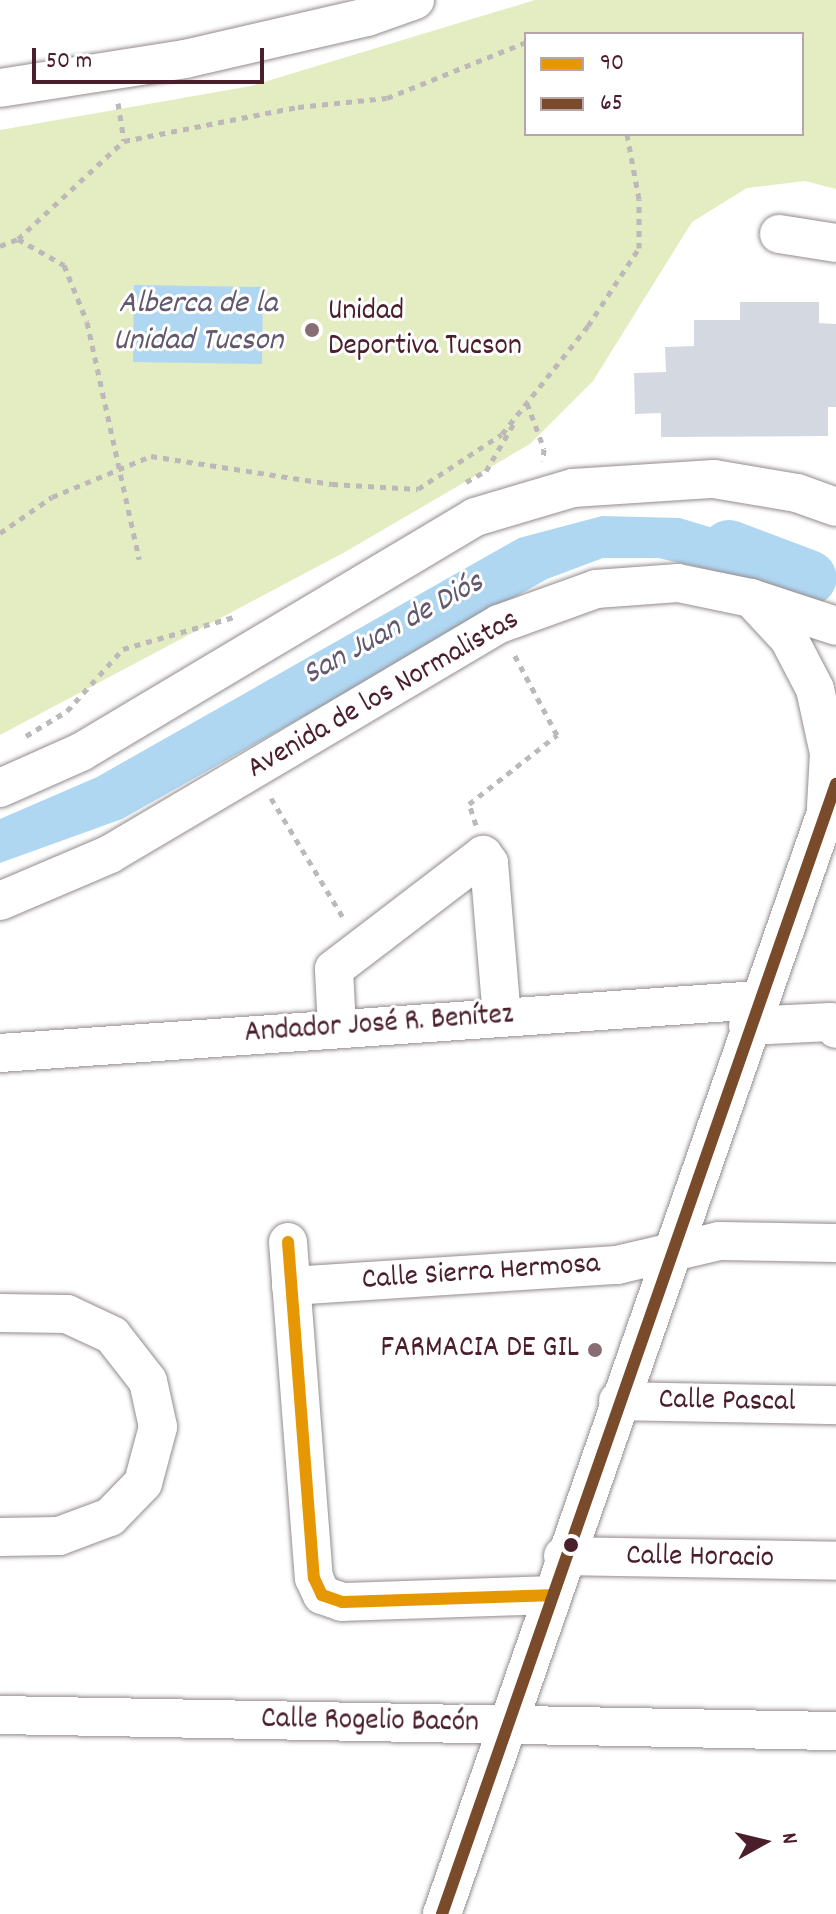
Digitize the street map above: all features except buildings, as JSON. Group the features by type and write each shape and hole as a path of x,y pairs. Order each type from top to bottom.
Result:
{"street":[{"path":"0,88 114,70 367,8 415,0"},
{"path":"779,234 836,243"},
{"path":"0,788 81,752 475,517 573,488 714,479 797,493 836,507"},
{"path":"797,493 836,482"},
{"name":"Avenida de los Normalistas","path":"0,901 110,854 499,624 596,589 678,583 751,598 836,626"},
{"path":"442,1914 669,1252 832,799 829,753 815,689 789,639 751,598"},
{"path":"337,1029 332,973 361,947 486,855"},
{"path":"486,855 502,1017"},
{"name":"Andador José R. Benítez","path":"0,1053 502,1017 753,1013 834,1020"},
{"name":"Calle Sierra Hermosa","path":"291,1286 617,1265 719,1241 836,1243"},
{"path":"288,1242 314,1578 322,1595 342,1602 550,1595"},
{"path":"0,1313 67,1314 112,1335 148,1381 158,1427 143,1483 110,1517 59,1536 0,1537"},
{"name":"Calle Pascal","path":"618,1401 836,1405"},
{"name":"Calle Horacio","path":"563,1556 836,1561"},
{"name":"Calle Rogelio Bacón","path":"0,1715 836,1731"}],"path":[{"path":"0,246 18,239 124,141 298,107 387,98 524,43"},
{"path":"114,70 124,141"},
{"path":"0,533 52,497 118,467 151,456 332,484 418,489 502,434 588,326 639,248 639,199 627,136"},
{"path":"18,239 64,265 87,322 139,559"},
{"path":"461,485 486,471 527,402"},
{"path":"527,402 544,449 540,499"},
{"path":"13,744 67,711 123,649 244,614"},
{"path":"486,855 469,804 557,735 499,624"},
{"path":"254,769 361,947"}],"green space":[{"name":"Unidad Deportiva Tucson","path":"535,0 836,0 836,189 805,181 747,188 692,222 593,381 530,444 345,552 0,735 0,130 251,86"}],"water":[{"name":"Alberca de la Unidad Tucson","path":"134,285 263,287 262,364 133,362"},
{"path":"602,516 680,518 782,549 801,575 769,583 658,558 603,558 547,579 122,819 0,863 0,819 97,777 519,538"}],"waterway":[{"name":"San Juan de Diós","path":"729,548 809,578"}],"transit line":[{"name":"65","path":"442,1914 836,784"},
{"name":"90","path":"288,1242 314,1578 322,1595 342,1602 550,1595"}],"place":[{"name":"Unidad Deportiva Tucson","path":"312,330"},
{"name":"FARMACIA DE GIL","path":"595,1350"}]}
